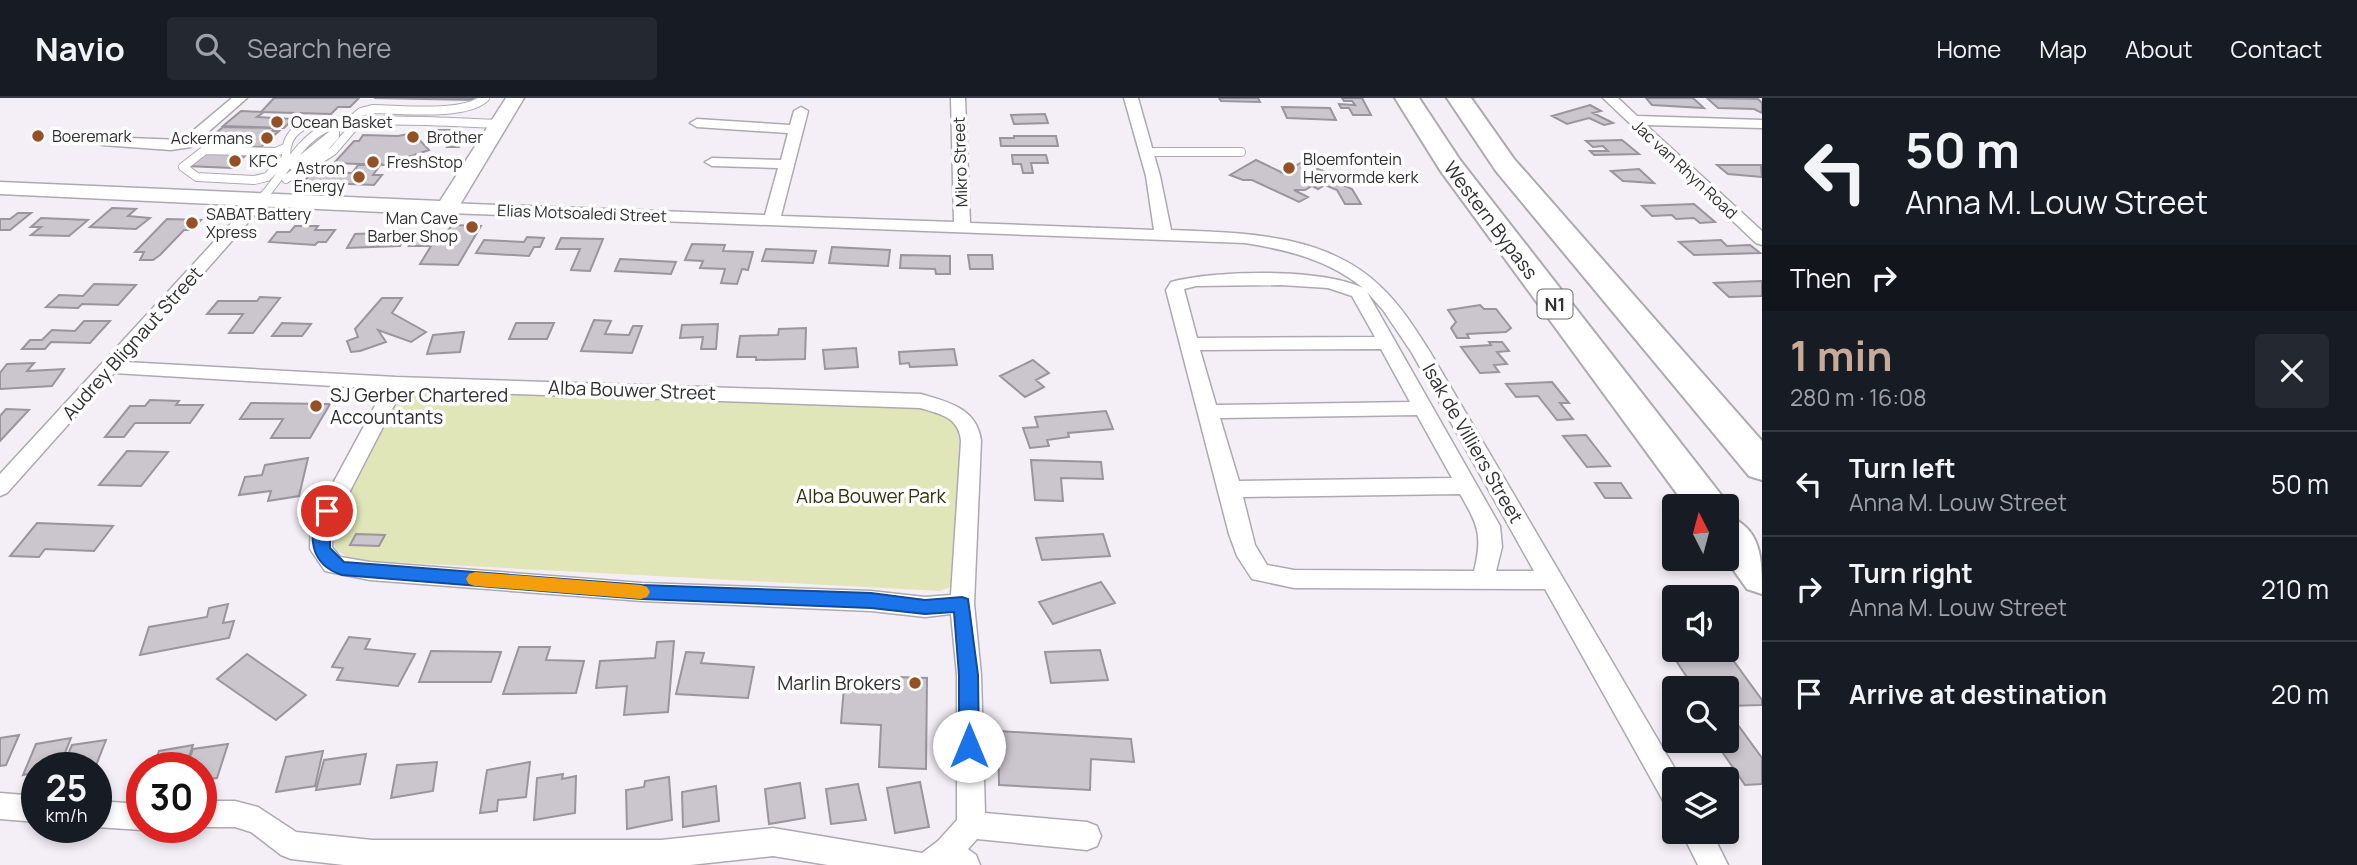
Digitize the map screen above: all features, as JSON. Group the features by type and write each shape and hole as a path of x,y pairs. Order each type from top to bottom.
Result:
{"highway":[{"name":"Western Bypass","path":"1407,98 1448,164 1699,494"},
{"path":"1459,98 1505,165 1762,466"},
{"path":"1740,548 1762,577"}],"street":[{"path":"102,141 171,146 186,144 240,98"},
{"path":"447,208 514,98"},
{"name":"Mikro Street","path":"958,98 962,227"},
{"path":"1131,98 1146,152 1163,233"},
{"name":"Jac van Rhyn Road","path":"1609,98 1760,237"},
{"path":"772,219 801,111"},
{"path":"1632,120 1759,127"},
{"path":"697,123 795,129"},
{"path":"712,162 785,164"},
{"name":"Elias Motsoaledi Street","path":"0,188 267,193 447,208 1163,233"},
{"name":"Audrey Blignaut Street","path":"0,488 267,193"},
{"name":"Isak de Villiers Street","path":"1163,233 1245,238 1289,246 1329,260 1367,282 1382,298 1420,352 1662,772"},
{"path":"1483,578 1492,537 1489,526 1359,293 1349,286 1322,282 1196,281 1177,286 1175,290 1206,412 1231,489 1248,556 1260,573 1294,579 1551,580"},
{"path":"1188,344 1387,343"},
{"name":"Alba Bouwer Street","path":"111,367 396,383 921,401 949,410 966,422 971,441 962,604 969,675 971,825"},
{"path":"396,383 322,524 321,549 333,565 370,571 642,592 871,601 925,607 962,604"},
{"path":"1206,412 1423,408"},
{"path":"1231,489 1468,486"},
{"path":"0,806 21,807"},
{"path":"217,814 235,814 258,820 292,845 414,860 486,852 661,854 773,842 915,865"},
{"path":"948,860 971,825 1087,836"},
{"path":"1702,844 1714,865"}],"lane":[{"path":"347,124 361,111 461,109 476,106 485,98"},
{"path":"285,148 288,154 286,158 272,174 262,179 197,177 183,167 205,150 276,152 285,148 289,139 305,125 321,122 331,126"},
{"path":"267,193 325,158 357,123"},
{"path":"267,193 316,135 331,126 357,123 497,124"},
{"path":"267,193 313,160 335,136 335,132 311,154 287,170"},
{"path":"1146,152 1241,152"}],"green space":[{"name":"Alba Bouwer Park","path":"407,384 929,408 952,417 964,428 964,582 940,591 352,560 336,550 331,530"}],"building":[{"path":"274,98 359,98 350,107 338,107 331,114 261,112"},
{"path":"374,98 474,98 473,100"},
{"path":"1219,98 1258,98 1260,102 1221,101"},
{"path":"1342,98 1362,98 1371,115 1353,115 1349,108 1341,108 1339,104 1355,105"},
{"path":"1646,98 1693,98 1704,108 1652,105"},
{"path":"1707,98 1758,99 1762,103 1762,113 1754,109 1718,108"},
{"path":"1590,105 1601,111 1593,113 1613,123 1604,125 1589,118 1567,124 1552,116"},
{"path":"1282,107 1330,108 1336,120 1287,118"},
{"path":"241,111 264,112 257,117 293,119 284,128 223,126"},
{"path":"1045,114 1048,123 1014,124 1011,115"},
{"path":"223,127 274,128 272,131 279,131 261,147 202,145"},
{"path":"434,130 467,133 459,147 447,147 452,139 430,135"},
{"path":"413,133 429,150 385,165 334,163 363,135 398,136"},
{"path":"1056,136 1058,146 1001,146 1000,138"},
{"path":"1622,140 1639,154 1594,155 1590,151 1608,151 1603,146 1593,147 1586,141"},
{"path":"205,150 249,152 232,168 187,166"},
{"path":"1012,155 1046,155 1048,163 1031,163 1033,173 1023,173 1021,164 1013,164"},
{"path":"1256,160 1283,173 1302,162 1323,171 1318,174 1352,189 1361,204 1345,204 1337,190 1325,185 1318,189 1312,186 1305,190 1294,190 1308,197 1299,202 1252,180 1230,175"},
{"path":"359,164 381,164 373,175 382,175 374,185 303,182 313,172 352,173"},
{"path":"1717,165 1761,165 1762,177 1728,174"},
{"path":"1639,169 1654,183 1623,181 1611,171"},
{"path":"1694,204 1715,222 1700,223 1694,218 1676,219 1672,215 1652,216 1642,206"},
{"path":"112,208 136,209 128,216 150,218 136,229 90,227"},
{"path":"18,213 31,213 10,230 0,230 0,219 10,219"},
{"path":"41,218 88,220 69,236 31,235 41,227 31,227"},
{"path":"167,219 201,220 192,230 184,230 153,260 140,260 144,252 135,252"},
{"path":"452,225 481,226 458,265 420,264 431,246 409,246 418,232 447,232"},
{"path":"295,226 318,226 315,230 335,230 326,242 318,242 315,245 269,242 277,232 290,232"},
{"path":"407,232 400,246 347,248 355,234"},
{"path":"527,237 544,238 540,247 534,247 529,256 476,253 484,240 524,242"},
{"path":"561,238 603,239 590,271 571,270 580,249 556,249"},
{"path":"1721,240 1727,246 1750,245 1760,253 1694,255 1679,242"},
{"path":"692,244 725,245 723,251 753,252 748,270 742,269 737,284 721,283 725,269 700,268 703,261 685,260"},
{"path":"832,247 890,250 888,266 829,263"},
{"path":"766,249 816,251 813,263 762,261"},
{"path":"901,255 950,256 950,274 936,274 935,269 900,268"},
{"path":"968,255 992,255 993,269 970,269"},
{"path":"620,259 676,262 671,274 615,271"},
{"path":"1762,281 1762,296 1729,297 1714,283"},
{"path":"94,284 136,285 118,305 46,307 59,295 83,296"},
{"path":"260,297 280,298 253,333 229,333 243,314 207,314 218,301 257,301"},
{"path":"382,298 402,298 392,313 426,332 411,342 378,330 386,342 351,352 347,341 358,337 355,329"},
{"path":"1480,305 1484,309 1496,309 1511,328 1506,332 1467,334 1469,338 1457,338 1451,328 1456,322 1448,310"},
{"path":"594,320 611,321 605,334 629,335 633,326 642,326 632,353 581,351"},
{"path":"84,321 110,321 90,343 51,342 45,349 22,349 30,340 42,340 52,330 75,331"},
{"path":"282,323 311,324 302,336 272,336"},
{"path":"516,323 554,323 547,339 509,339"},
{"path":"718,324 716,349 701,349 703,337 680,338 682,325"},
{"path":"806,328 805,359 756,360 756,357 737,357 740,336 778,335 779,329"},
{"path":"464,332 460,352 427,354 433,335"},
{"path":"1489,342 1502,342 1509,351 1497,352 1507,364 1494,365 1499,372 1480,373 1461,347 1491,345"},
{"path":"856,348 858,367 825,369 823,350"},
{"path":"954,349 957,365 910,367 909,363 900,364 899,352"},
{"path":"1033,360 1049,373 1036,380 1044,387 1025,397 1000,376"},
{"path":"34,363 27,371 64,369 52,386 0,389 0,373 7,364"},
{"path":"1552,382 1569,403 1560,403 1573,419 1557,420 1538,396 1516,397 1506,384"},
{"path":"150,400 179,401 176,405 203,405 190,423 135,423 124,437 105,437 130,406 145,406"},
{"path":"251,403 330,404 310,438 271,438 283,419 240,419"},
{"path":"6,409 29,410 0,441 0,416"},
{"path":"1106,411 1113,429 1068,433 1069,437 1047,440 1049,446 1030,448 1023,428 1038,427 1035,417"},
{"path":"1586,435 1610,466 1587,467 1563,436"},
{"path":"127,451 168,452 141,486 99,485"},
{"path":"308,458 299,496 268,501 271,491 239,495 245,477 262,475 265,465"},
{"path":"1031,460 1101,462 1103,479 1061,478 1063,501 1035,500"},
{"path":"1595,483 1621,483 1631,498 1605,498"},
{"path":"37,523 113,526 94,551 45,549 39,557 10,556"},
{"path":"356,534 385,535 379,546 350,545"},
{"path":"1103,534 1110,556 1042,560 1036,538"},
{"path":"1101,582 1115,603 1053,624 1039,602"},
{"path":"228,604 223,623 234,621 229,638 140,655 149,627 207,617 209,608"},
{"path":"349,637 370,639 365,649 415,654 398,686 337,680 343,668 332,667"},
{"path":"674,641 668,712 624,715 627,686 596,688 600,661 655,658 657,642"},
{"path":"519,647 550,647 546,660 584,661 576,693 503,694"},
{"path":"1100,650 1108,680 1051,683 1045,652"},
{"path":"431,651 501,652 491,682 419,682"},
{"path":"686,652 704,653 701,663 754,667 748,698 676,694"},
{"path":"247,654 306,695 276,720 217,679"},
{"path":"1677,662 1734,662 1762,700 1762,705 1739,706 1739,676 1686,676"},
{"path":"897,677 927,678 926,769 879,767 881,725 841,723 844,687 896,690"},
{"path":"1739,726 1762,758 1762,784 1745,785 1739,776 1739,767 1733,767 1723,753 1739,753"},
{"path":"998,731 1131,739 1134,762 1091,759 1090,790 999,785"},
{"path":"19,735 6,765 0,766 0,738"},
{"path":"71,738 65,752 33,752 36,744"},
{"path":"106,740 101,752 69,752 72,745"},
{"path":"228,744 217,778 217,752 192,752 193,749"},
{"path":"193,745 191,752 159,751"},
{"path":"323,751 315,786 276,792 286,757"},
{"path":"366,754 360,784 316,790 324,760"},
{"path":"437,762 433,791 391,798 397,765"},
{"path":"530,762 526,797 498,800 497,811 480,813 487,770"},
{"path":"563,774 562,779 576,776 575,813 534,820 537,778"},
{"path":"669,777 672,820 627,829 626,790 644,787 645,781"},
{"path":"920,782 929,827 895,833 887,788"},
{"path":"800,783 805,818 769,824 765,789"},
{"path":"858,784 866,820 831,824 826,789"},
{"path":"716,786 719,821 683,827 682,792"}],"slow traffic":[{"path":"475,579 641,592"}],"place":[{"name":"Ocean Basket","path":"277,122"},
{"name":"Boeremark","path":"38,136"},
{"name":"Brother","path":"413,137"},
{"name":"Ackermans","path":"267,138"},
{"name":"KFC","path":"235,161"},
{"name":"FreshStop","path":"373,162"},
{"name":"Bloemfontein Hervormde kerk","path":"1289,168"},
{"name":"Astron Energy","path":"359,177"},
{"name":"SABAT Battery Xpress","path":"192,223"},
{"name":"Man Cave Barber Shop","path":"472,227"},
{"name":"SJ Gerber Chartered Accountants","path":"316,406"},
{"name":"Marlin Brokers","path":"915,683"}],"route":[{"path":"327,511 322,524 321,549 333,565 342,569 642,592 871,601 925,607 962,604 969,675 969,746"}]}
